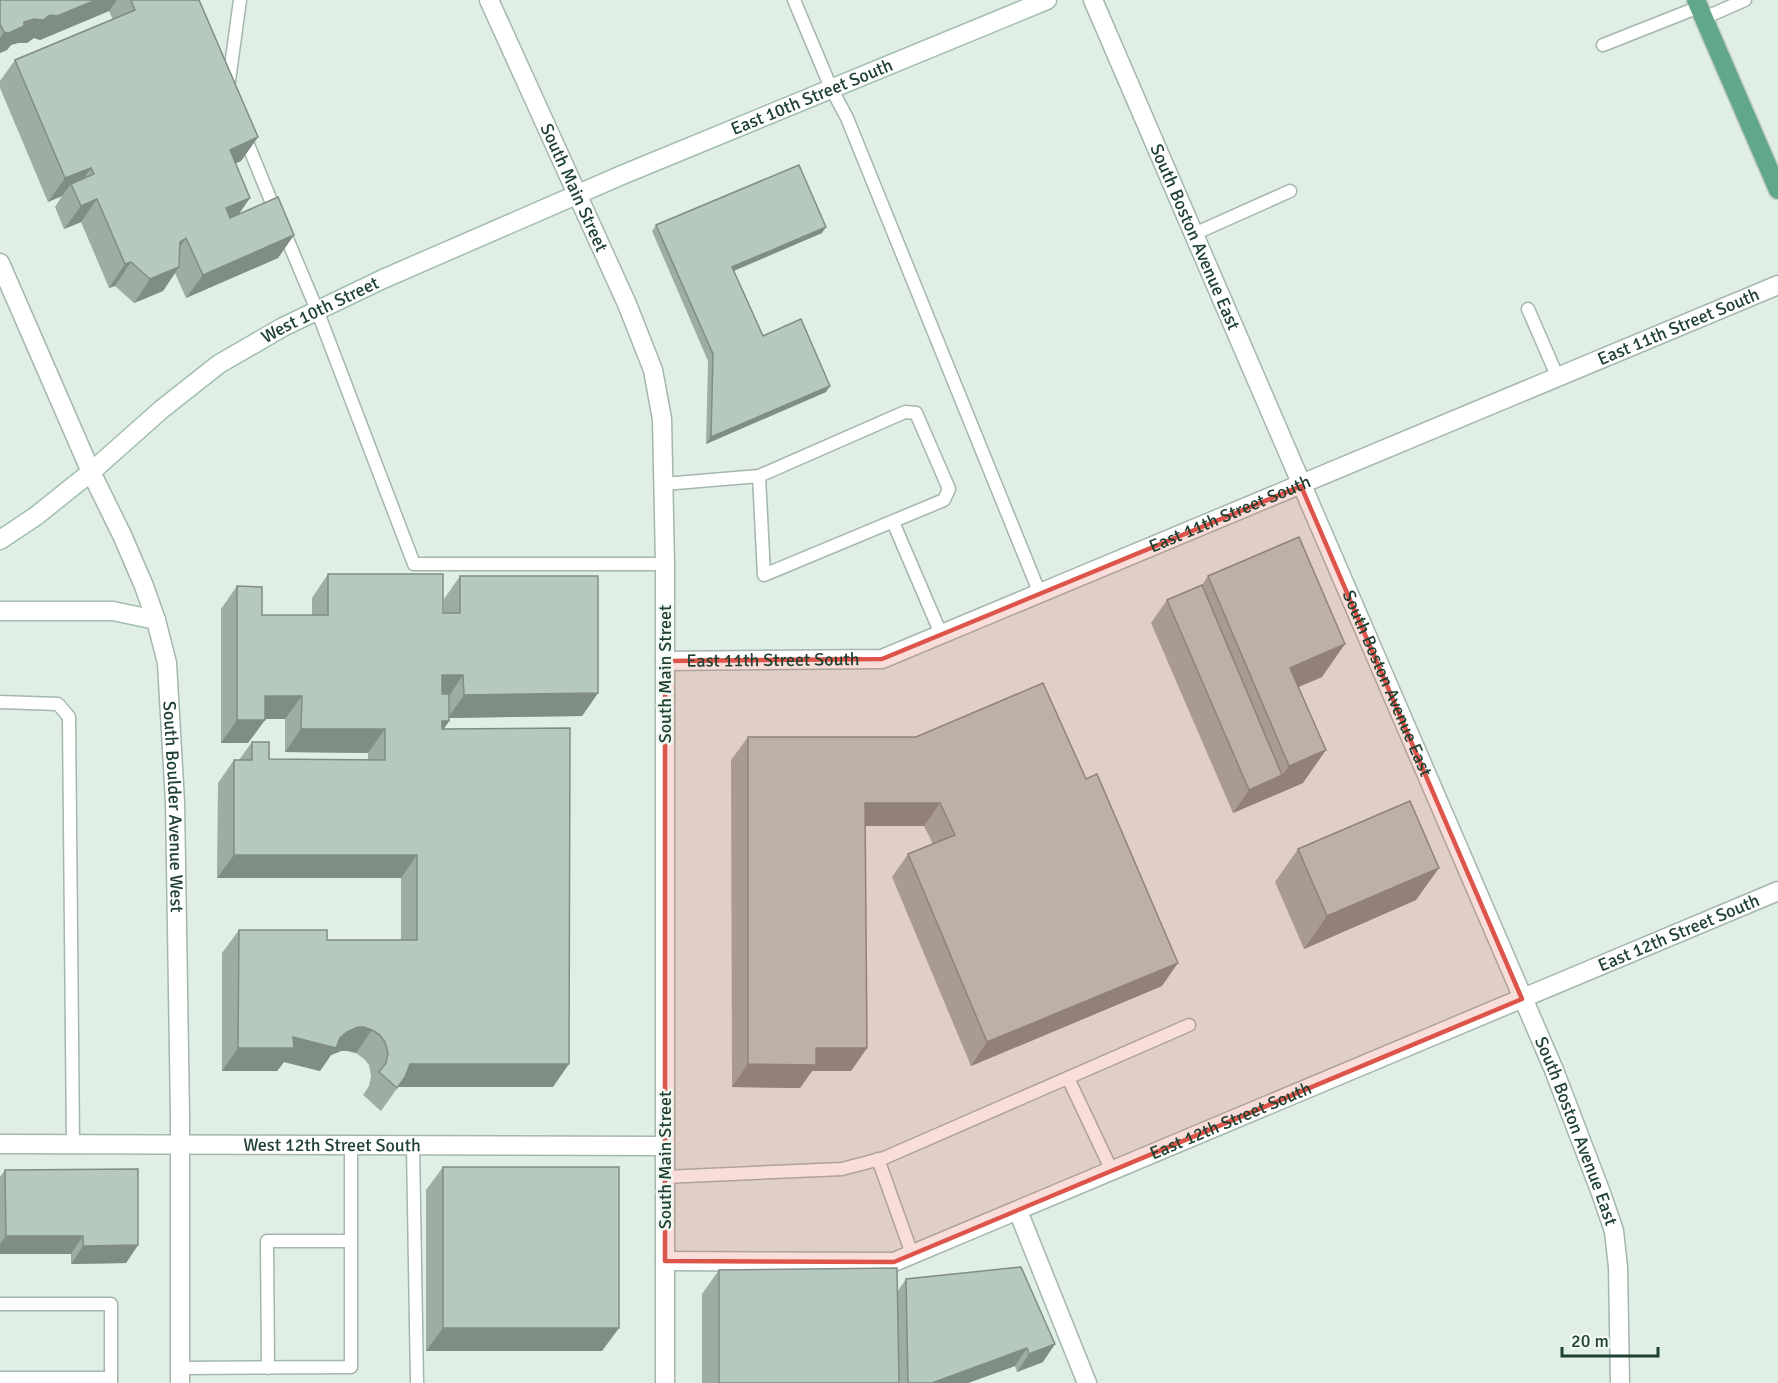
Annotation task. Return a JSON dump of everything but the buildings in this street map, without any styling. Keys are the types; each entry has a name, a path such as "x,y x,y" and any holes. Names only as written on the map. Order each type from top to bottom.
{"main road":[{"path":"1700,8 1778,190"}],"street":[{"name":"South Main Street","path":"489,0 627,304 653,370 662,419 665,564 665,1383"},
{"name":"East 10th Street South","path":"577,195 1047,0"},
{"name":"South Boston Avenue East","path":"1093,0 1554,1070 1601,1193 1614,1231 1618,1267 1620,1383"},
{"name":"West 10th Street","path":"0,540 36,516 162,409 219,364 317,310 577,195"},
{"name":"South Boulder Avenue West","path":"0,263 90,472 122,535 156,620 167,663 175,802 180,1145 180,1376"},
{"name":"East 11th Street South","path":"665,661 882,659 1778,285"},
{"path":"0,611 113,611 156,620"},
{"name":"East 12th Street South","path":"665,1261 894,1262 1778,891"},
{"name":"West 12th Street South","path":"0,1144 664,1146"},
{"path":"1018,1211 1087,1383"}],"lane":[{"path":"218,75 229,100 240,0"},
{"path":"794,0 831,88 847,118 1040,594"},
{"path":"1603,45 1700,8 1745,0"},
{"path":"239,123 317,310 414,564 665,564"},
{"path":"1194,234 1290,190"},
{"path":"1528,309 1558,378"},
{"path":"664,484 759,476 906,412 916,413 949,489 944,500 764,575 759,476"},
{"path":"892,522 941,634"},
{"path":"0,702 58,704 69,717 73,1145"},
{"path":"664,1177 842,1169 878,1159 1189,1025"},
{"path":"1068,1078 1112,1172"},
{"path":"180,1376 268,1368 351,1367 351,1145"},
{"path":"414,1146 417,1383"},
{"path":"878,1159 912,1254"},
{"path":"268,1368 267,1241 351,1241"},
{"path":"0,1304 111,1304 111,1380 0,1378"}],"highlighted area":[{"path":"1301,486 1522,999 894,1262 665,1261 665,661 882,659"}]}
